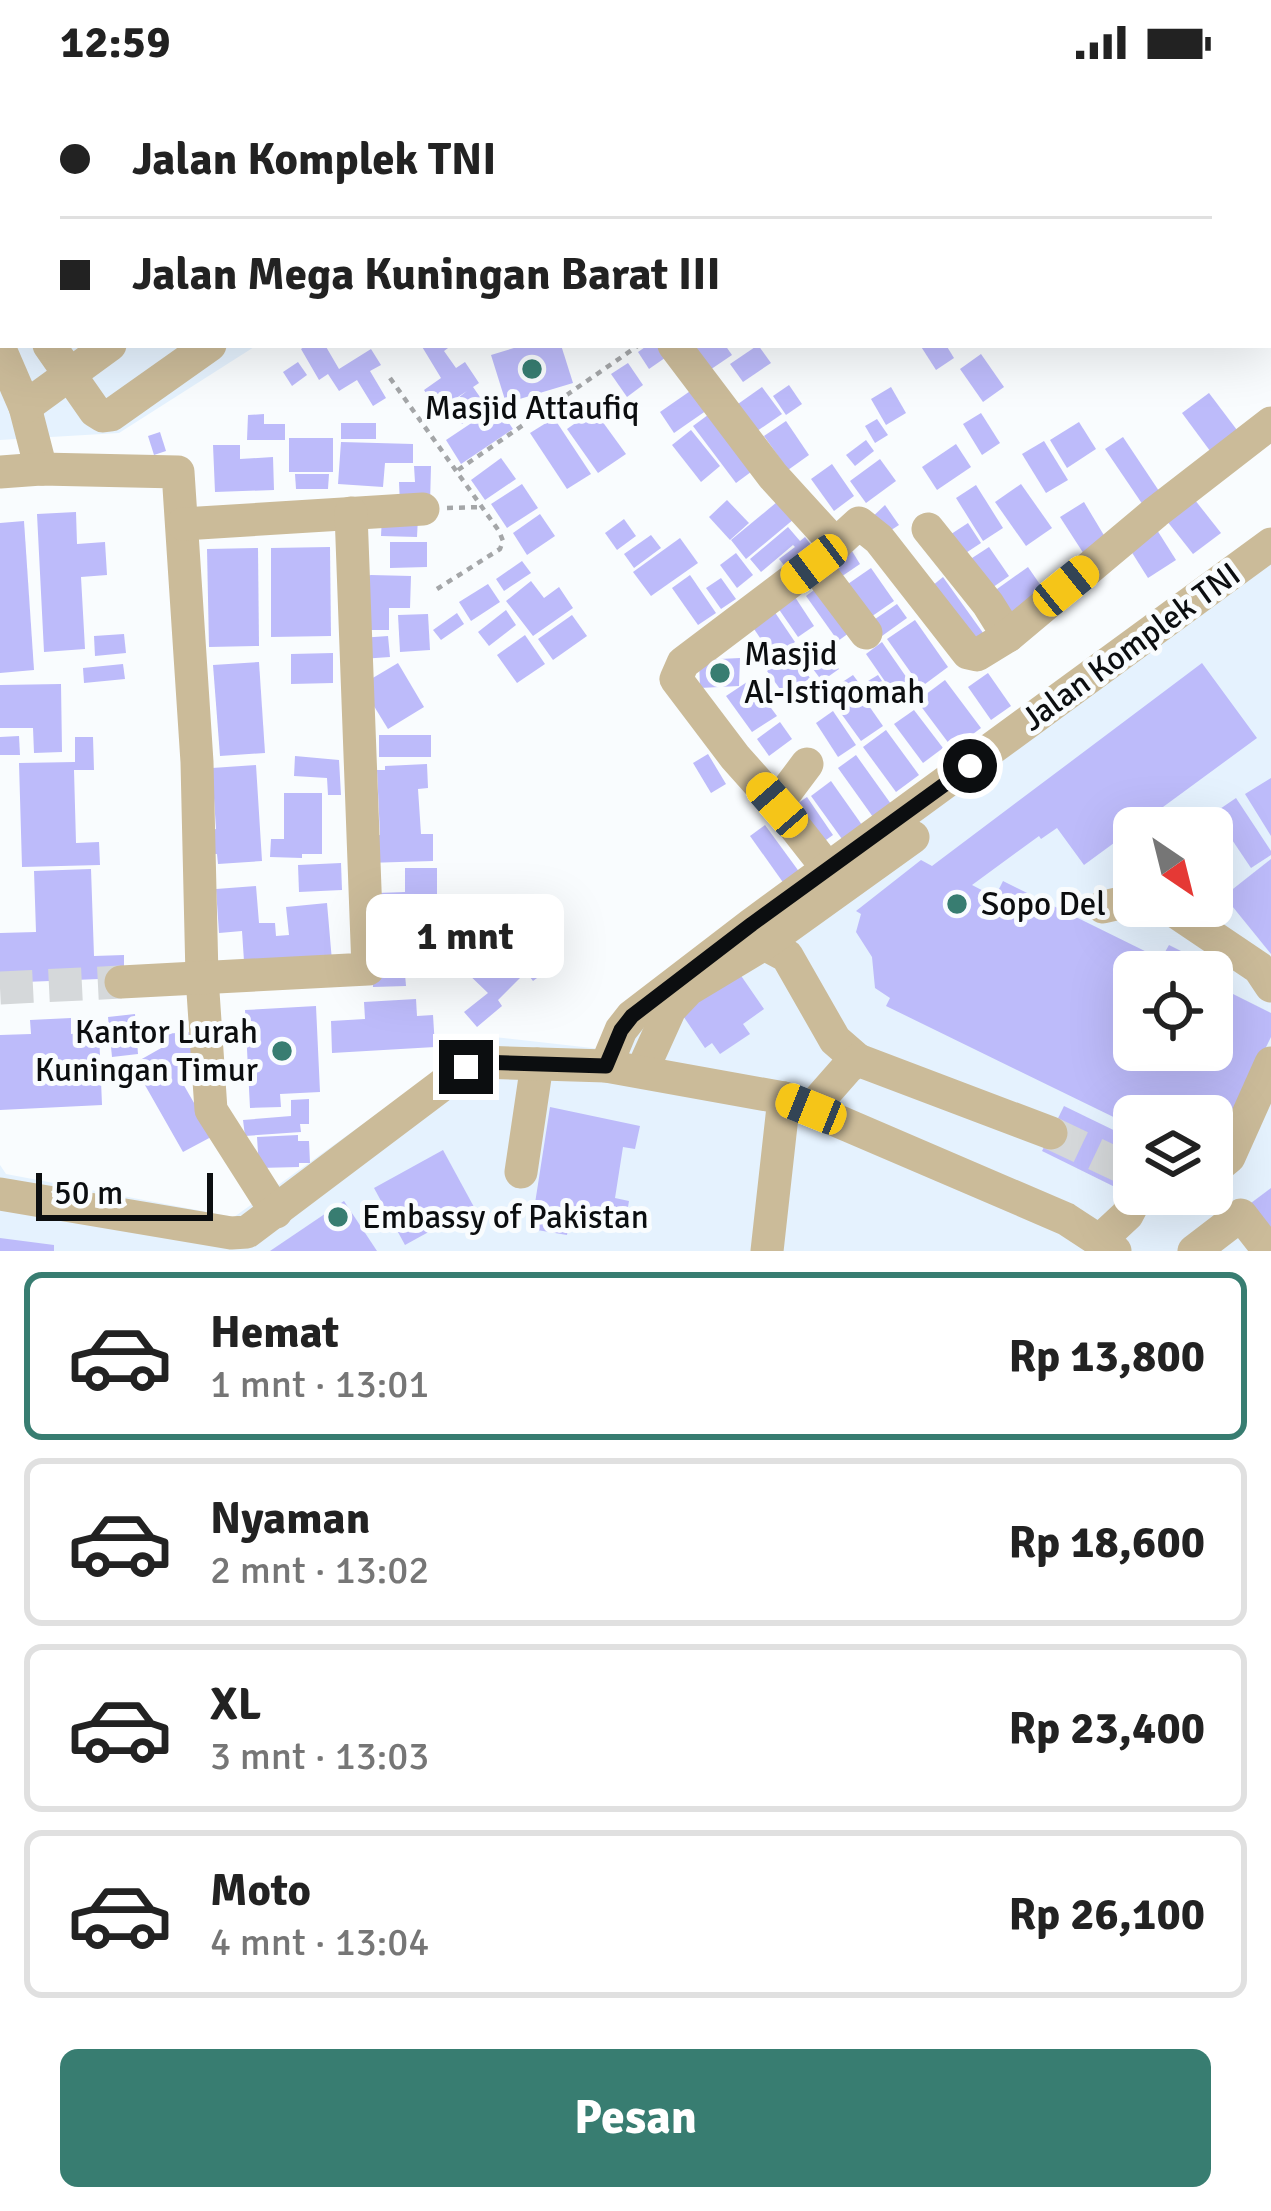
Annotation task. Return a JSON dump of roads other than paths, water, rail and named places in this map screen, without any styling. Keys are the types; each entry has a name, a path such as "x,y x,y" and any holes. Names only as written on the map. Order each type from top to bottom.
{"street":[{"path":"51,348 103,416 111,416 206,348"},
{"path":"25,407 106,348"},
{"path":"676,348 825,555 866,633"},
{"path":"0,350 25,407 40,469"},
{"path":"828,869 735,757 712,705 676,679 683,663 825,555 859,523 968,653 977,656 1271,423"},
{"path":"0,472 178,472 211,1111 276,1213"},
{"path":"183,524 423,509"},
{"path":"121,982 368,969 350,513"},
{"path":"928,530 1008,636"},
{"name":"Jalan Komplek TNI","path":"606,1066 632,1016 1271,544"},
{"path":"777,805 808,764"},
{"path":"642,1070 670,1009 689,989 764,944 913,837"},
{"path":"1198,927 1259,968 1271,986"},
{"path":"764,944 787,956 835,1040 858,1060 1051,1133"},
{"path":"767,1251 798,1104 858,1060"},
{"path":"0,1194 193,1239 247,1232 466,1067 479,1062 642,1070 798,1104 1066,1219 1107,1246 1127,1215"},
{"path":"1233,1148 1271,1063"},
{"path":"521,1172 537,1064"},
{"path":"1194,1251 1241,1214 1269,1251"}],"tunnel":[{"path":"0,988 121,982"},
{"path":"1051,1133 1113,1162"}],"place":[{"name":"Masjid Attaufiq","path":"532,369"},
{"name":"Masjid Al-Istiqomah","path":"720,673"},
{"name":"Sopo Del","path":"957,904"},
{"name":"Kantor Lurah Kuningan Timur","path":"282,1051"},
{"name":"Embassy of Pakistan","path":"338,1217"}]}
